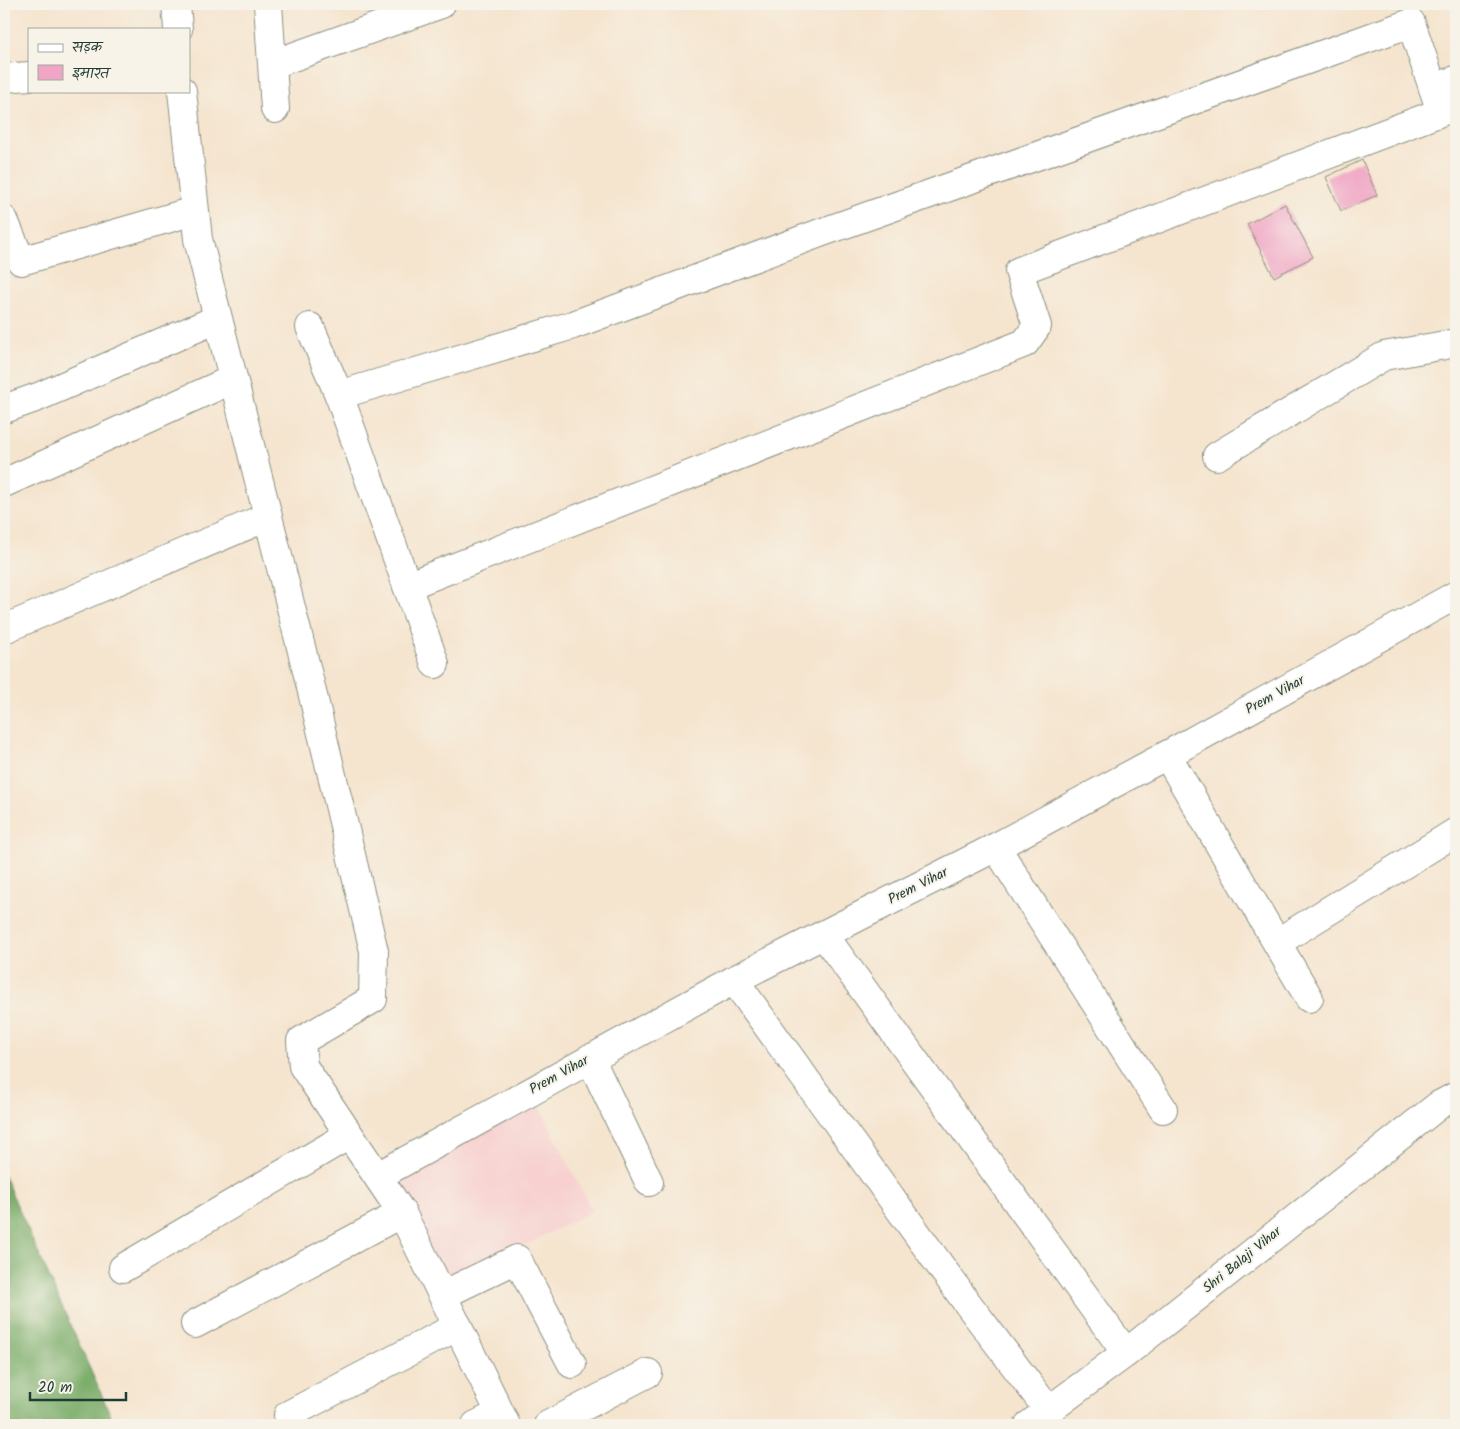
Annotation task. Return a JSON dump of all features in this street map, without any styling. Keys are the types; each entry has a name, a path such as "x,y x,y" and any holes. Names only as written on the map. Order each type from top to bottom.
{"street":[{"path":"176,4 178,28"},
{"path":"268,4 274,64 275,109"},
{"path":"274,64 441,4"},
{"path":"339,395 573,325 820,233 1411,23 1444,84 1441,112 1019,271 1037,326 1025,343 407,586"},
{"path":"4,78 28,76"},
{"path":"182,92 198,239 231,380 308,675 374,951 373,999 301,1041 303,1066 402,1213 458,1326 494,1421"},
{"path":"4,220 21,261 194,211"},
{"path":"4,409 38,397 217,319"},
{"path":"310,327 339,395 435,664"},
{"path":"1216,456 1384,356 1456,344"},
{"path":"4,484 231,380"},
{"path":"4,629 267,517"},
{"name":"Prem Vihar","path":"378,1176 734,980 996,846 1167,755 1455,597"},
{"path":"1167,755 1309,998"},
{"path":"1278,942 1456,832"},
{"path":"996,846 1163,1109"},
{"path":"824,935 1126,1354"},
{"path":"734,980 965,1300 1039,1418"},
{"path":"590,1058 650,1182"},
{"name":"Shri Balaji Vihar","path":"1039,1418 1126,1354 1438,1105 1456,1096"},
{"path":"124,1268 348,1135"},
{"path":"195,1324 402,1213"},
{"path":"443,1295 517,1260 572,1364"},
{"path":"288,1415 458,1326"},
{"path":"548,1425 648,1373"}],"shaded area":[{"path":"535,1097 592,1211 446,1286 397,1179"}],"green space":[{"path":"4,1176 115,1425 4,1425"}],"building":[{"path":"1362,160 1377,195 1341,211 1326,177"},
{"path":"1285,204 1313,257 1274,277 1247,224"}]}
